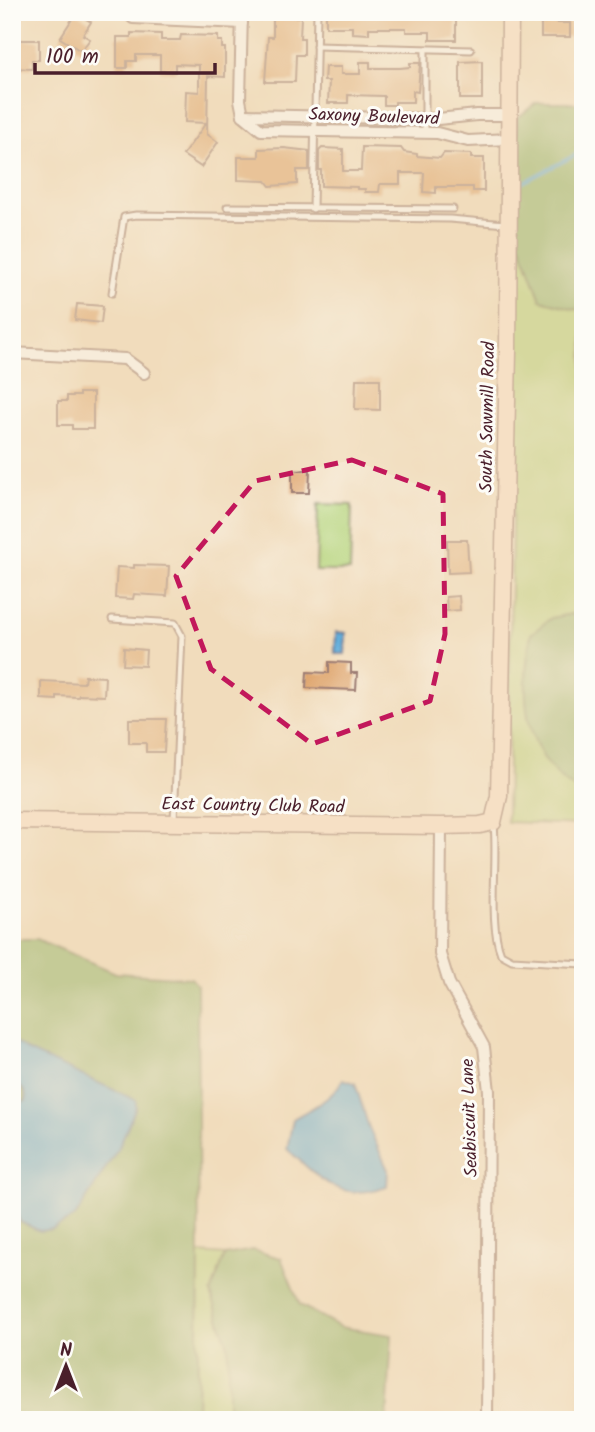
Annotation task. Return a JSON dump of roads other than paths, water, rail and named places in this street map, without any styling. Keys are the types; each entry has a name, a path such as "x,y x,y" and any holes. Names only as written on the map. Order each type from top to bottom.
{"street":[{"path":"127,12 133,18 242,17 240,100 243,115"},
{"name":"South Sawmill Road","path":"494,822 499,796 510,12"},
{"name":"Saxony Boulevard","path":"243,115 425,118 509,115"},
{"name":"Saxony Boulevard","path":"243,115 261,130 437,133 468,141 509,139"},
{"path":"12,354 125,359 144,373"},
{"name":"East Country Club Road","path":"12,821 441,826 494,822"},
{"name":"Seabiscuit Lane","path":"441,826 440,954 449,983 484,1046 489,1091 487,1420"}],"lane":[{"path":"313,209 317,12"},
{"path":"316,46 471,50"},
{"path":"425,50 425,133"},
{"path":"227,207 453,209"},
{"path":"112,293 124,217 437,218 509,225"},
{"path":"112,620 175,623 182,636 174,823"},
{"path":"494,822 497,945 501,954 512,960 583,964"}],"water":[{"path":"336,632 346,633 345,654 335,654"},
{"path":"12,1040 28,1051 136,1100 136,1107 119,1147 75,1217 53,1229 40,1231 20,1222 12,1201 12,1104 26,1101 25,1092 12,1078"},
{"path":"343,1079 355,1083 369,1128 388,1170 387,1186 370,1191 343,1190 320,1178 287,1149 293,1119 328,1098"}],"waterway":[{"path":"514,187 583,151"}]}
